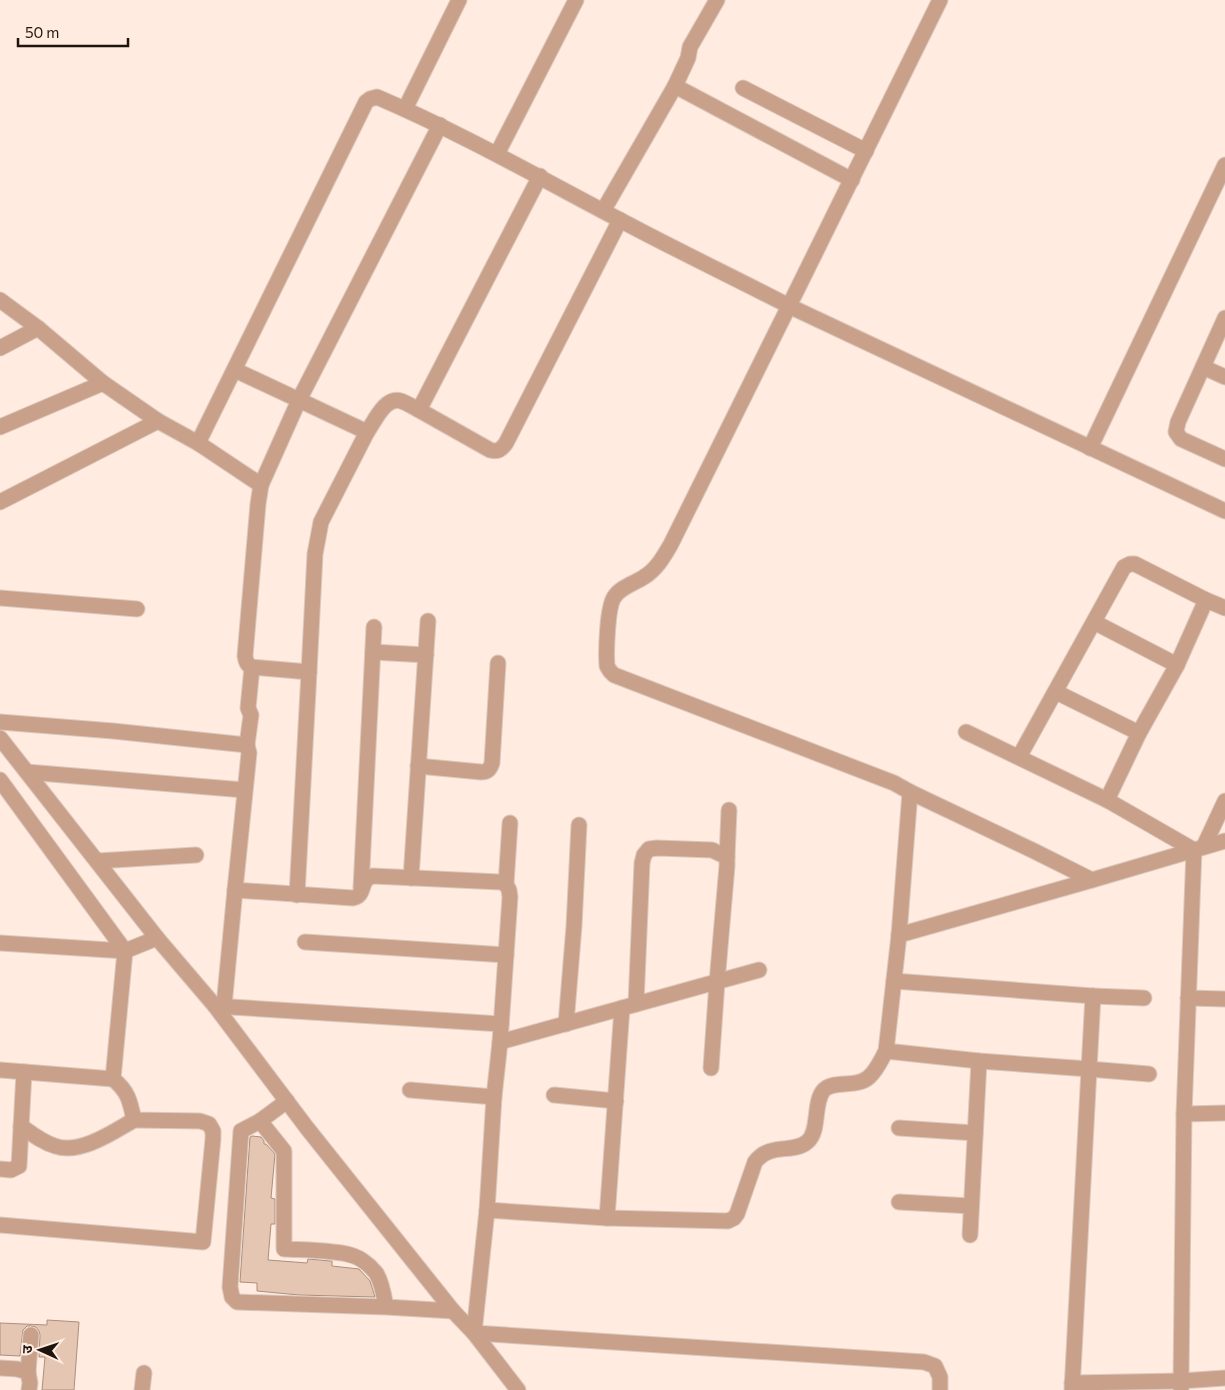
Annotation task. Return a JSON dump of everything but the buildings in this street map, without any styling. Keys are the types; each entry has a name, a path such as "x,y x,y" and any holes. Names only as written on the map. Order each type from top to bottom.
{"street":[{"path":"405,109 459,0"},
{"path":"497,154 576,0"},
{"path":"603,211 675,86 688,58 690,47 717,0"},
{"path":"940,0 671,544 653,570 620,591 612,600 609,618 607,666 614,675 894,783 1092,880"},
{"path":"675,86 852,180"},
{"path":"743,88 866,151"},
{"path":"198,442 366,102 377,97 440,125 789,306 1225,511"},
{"path":"309,672 252,668 246,662 245,656 261,485 299,400 440,125"},
{"path":"1090,448 1225,165"},
{"path":"419,410 540,176"},
{"path":"297,896 314,554 325,515 367,432 386,404 392,401 399,400 419,410 490,450 501,450 506,444 620,220"},
{"path":"0,300 38,328 103,383 158,421 198,442 261,485"},
{"path":"1225,318 1178,422 1176,432 1181,439 1225,459"},
{"path":"0,348 38,328"},
{"path":"1202,367 1225,377"},
{"path":"235,370 367,432"},
{"path":"0,427 103,383"},
{"path":"0,502 158,421"},
{"path":"1019,757 1124,567 1135,564 1225,608"},
{"path":"0,598 137,609"},
{"path":"1107,800 1139,733 1177,665 1206,600"},
{"path":"411,878 428,621"},
{"path":"1094,622 1177,665"},
{"path":"360,894 374,627"},
{"path":"373,652 426,655"},
{"path":"418,766 481,772 486,772 490,769 492,763 498,663"},
{"path":"219,1006 235,890 249,753 247,745 251,714 248,708 252,668"},
{"path":"1056,692 1139,733"},
{"path":"0,722 113,731 247,745"},
{"path":"966,732 1107,800 1198,848"},
{"path":"0,738 157,938 219,1006 287,1101 518,1390"},
{"path":"27,772 244,790"},
{"path":"0,780 125,951 113,1078"},
{"path":"487,1210 607,1218 728,1221 734,1218 756,1162 760,1157 773,1150 802,1145 809,1141 822,1092 828,1087 857,1084 868,1078 877,1068 886,1051 899,935 910,792"},
{"path":"1181,1386 1184,1114 1188,998 1198,848 1225,801"},
{"path":"711,1068 727,866 729,810"},
{"path":"474,1333 487,1210 494,1097 500,1042 510,897 506,884 510,823"},
{"path":"566,1024 574,926 579,825"},
{"path":"899,935 1225,841"},
{"path":"607,1218 616,1101 629,1006 644,855 649,849 657,848 712,850 727,857"},
{"path":"97,861 196,856"},
{"path":"235,890 297,896 357,898 364,881 367,877 373,876 500,882 506,884"},
{"path":"0,943 125,951 157,938"},
{"path":"306,942 506,955"},
{"path":"500,1042 759,970"},
{"path":"894,981 1144,998"},
{"path":"1094,996 1072,1387 1181,1386 1225,1378"},
{"path":"1188,998 1225,999"},
{"path":"219,1006 501,1024"},
{"path":"886,1051 978,1061 1149,1074"},
{"path":"970,1235 978,1061"},
{"path":"0,1070 113,1078 125,1090 130,1099 134,1120"},
{"path":"0,1169 12,1170 19,1166 24,1072"},
{"path":"410,1090 494,1097"},
{"path":"554,1095 616,1101"},
{"path":"287,1101 260,1121 241,1131 230,1276 232,1297 237,1302 453,1311"},
{"path":"1184,1114 1225,1113"},
{"path":"0,1225 203,1242 213,1139 213,1131 209,1124 200,1121 134,1120 92,1142 80,1147 71,1148 56,1147 37,1138 21,1126"},
{"path":"260,1121 284,1151 284,1249 348,1254 359,1259 377,1275 386,1307"},
{"path":"899,1128 975,1133"},
{"path":"900,1202 971,1206"},
{"path":"474,1333 924,1362 935,1366 940,1377 940,1390"},
{"path":"29,1390 28,1372 31,1335"},
{"path":"0,1368 28,1372"},
{"path":"142,1390 144,1373"}]}
